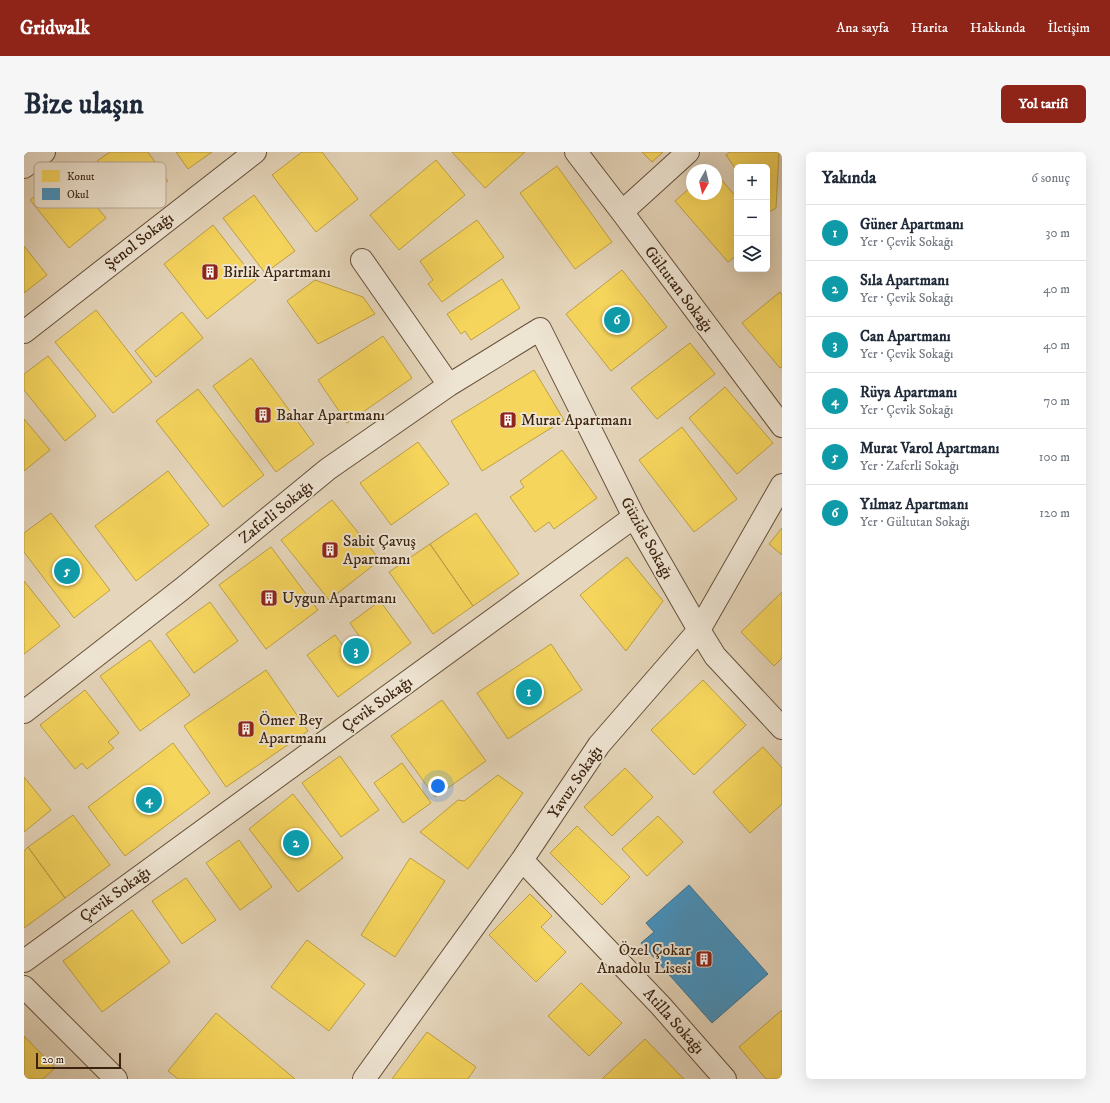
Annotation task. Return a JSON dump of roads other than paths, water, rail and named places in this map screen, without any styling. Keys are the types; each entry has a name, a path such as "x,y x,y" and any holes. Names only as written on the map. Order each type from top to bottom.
{"street":[{"path":"24,167 44,152"},
{"name":"Şenol Sokağı","path":"24,332 255,152"},
{"name":"Gültutan Sokağı","path":"576,152 782,426"},
{"path":"622,212 688,152"},
{"path":"362,260 449,385"},
{"name":"Zaferli Sokağı","path":"24,712 182,589 328,469 449,385 540,329"},
{"name":"Güzide Sokağı","path":"540,329 634,517 699,630 715,656 782,728"},
{"name":"Yavuz Sokağı","path":"364,1079 522,860 599,745 699,630 782,485"},
{"name":"Çevik Sokağı","path":"24,961 634,517"},
{"name":"Atilla Sokağı","path":"522,860 660,1006 725,1079"},
{"path":"24,986 116,1079"}],"place":[{"name":"Birlik Apartmanı","path":"210,272"},
{"name":"Yılmaz Apartmanı","path":"617,320"},
{"name":"Bahar Apartmanı","path":"263,415"},
{"name":"Murat Apartmanı","path":"508,420"},
{"name":"Sabit Çavuş Apartmanı","path":"330,550"},
{"name":"Murat Varol Apartmanı","path":"67,571"},
{"name":"Uygun Apartmanı","path":"269,598"},
{"name":"Can Apartmanı","path":"356,651"},
{"name":"Güner Apartmanı","path":"529,692"},
{"name":"Ömer Bey Apartmanı","path":"246,729"},
{"name":"Rüya Apartmanı","path":"149,800"},
{"name":"Sıla Apartmanı","path":"296,843"},
{"name":"Özel Çokar Anadolu Lisesi","path":"704,959"}]}
